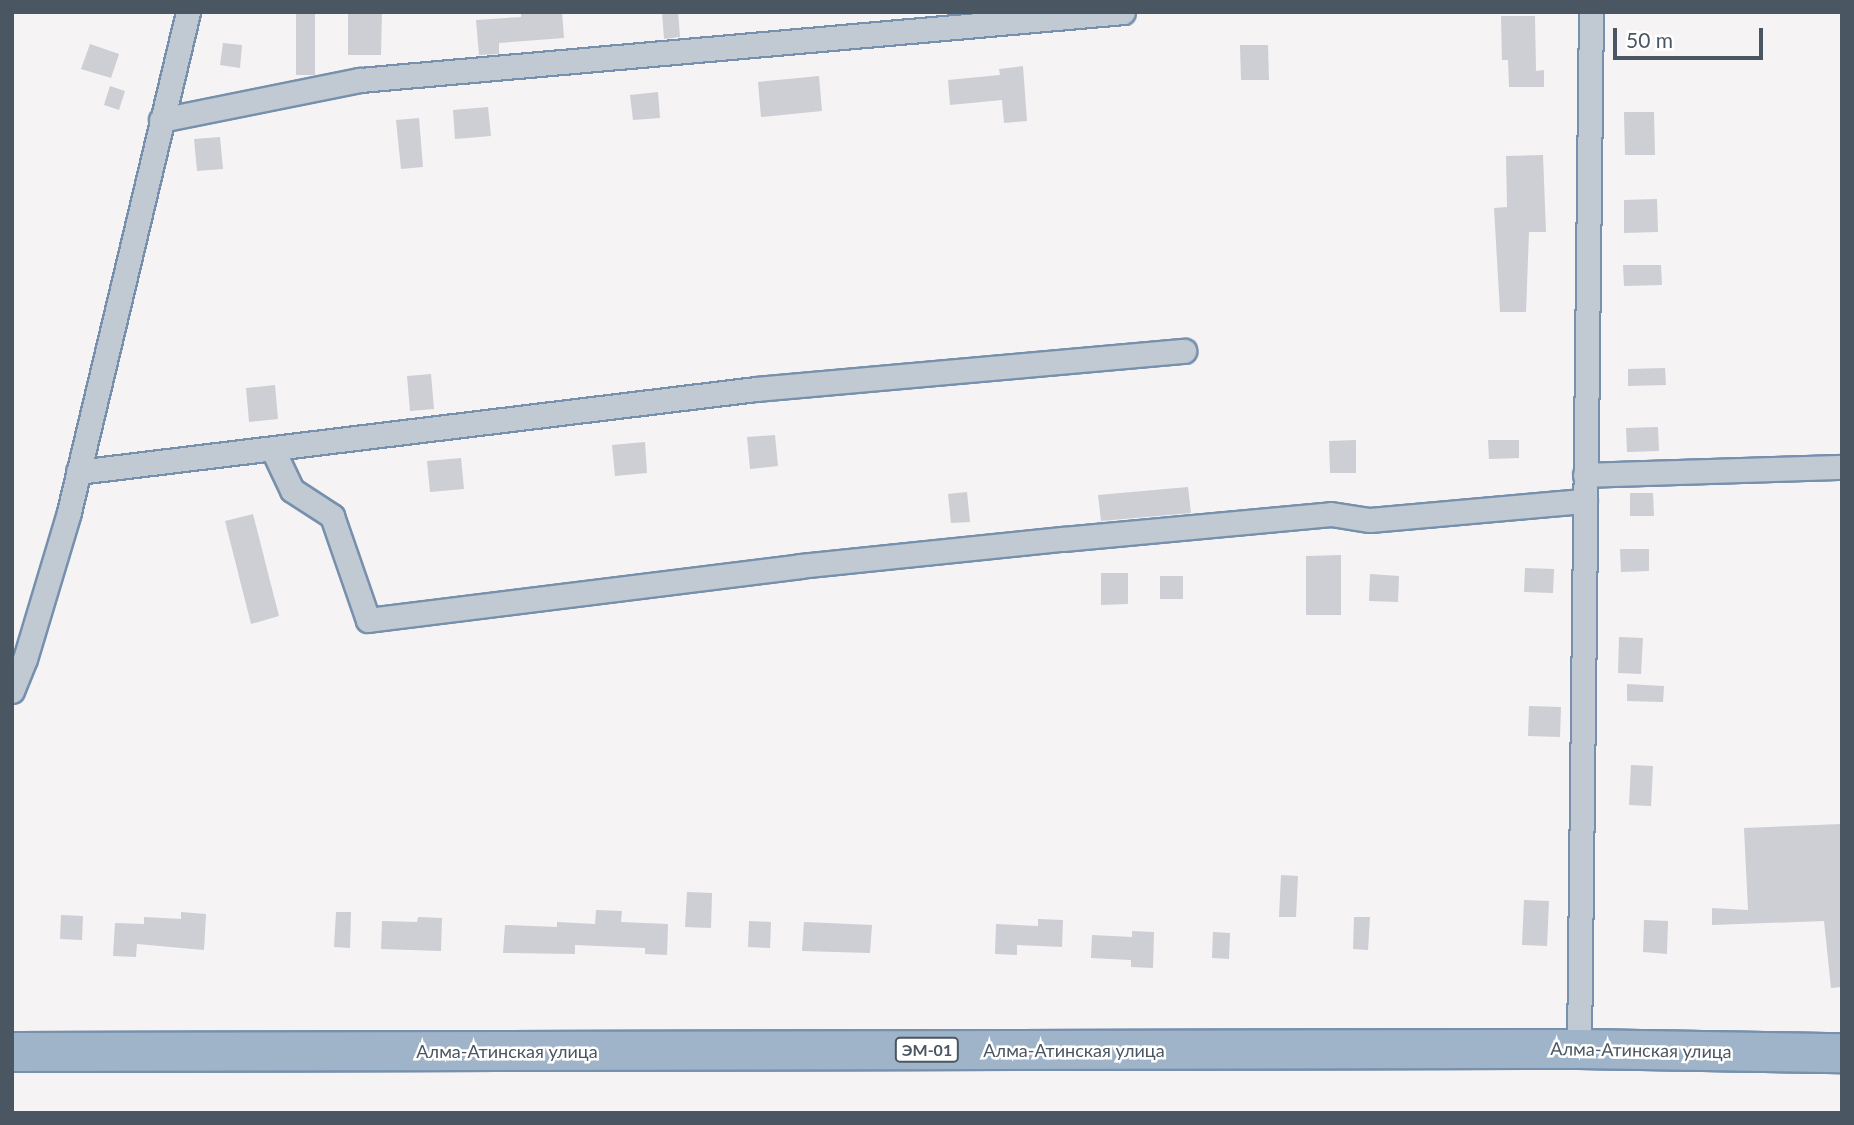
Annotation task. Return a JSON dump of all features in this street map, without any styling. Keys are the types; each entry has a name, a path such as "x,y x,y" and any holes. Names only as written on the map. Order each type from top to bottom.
{"highway":[{"name":"Алма-Атинская улица","path":"12,1052 1578,1049 1842,1053"}],"street":[{"path":"12,691 25,659 78,472 160,120 188,12"},
{"path":"160,120 360,80 1123,12"},
{"path":"1578,1049 1591,12"},
{"path":"78,472 756,389 1184,351"},
{"path":"273,450 292,490 332,516 368,620 800,566 1077,538 1331,514 1370,520 1585,500"},
{"path":"1586,475 1842,467"}],"building":[{"path":"348,12 382,12 381,55 348,55"},
{"path":"521,12 562,12 564,38 499,43 499,54 479,55 476,20 521,17"},
{"path":"662,12 678,12 680,37 664,39"},
{"path":"296,13 315,13 315,75 296,75"},
{"path":"1501,16 1535,16 1536,71 1544,70 1544,87 1509,87 1508,60 1502,60"},
{"path":"223,43 242,45 240,68 220,65"},
{"path":"90,44 119,54 111,78 81,69"},
{"path":"1240,45 1268,45 1269,80 1241,80"},
{"path":"1023,66 1027,121 1004,123 1002,100 950,105 948,80 1000,75 999,69"},
{"path":"819,76 822,111 761,117 758,82"},
{"path":"110,86 125,91 119,110 104,105"},
{"path":"658,92 660,118 633,120 630,95"},
{"path":"488,107 491,136 455,139 453,110"},
{"path":"1624,112 1654,112 1655,155 1625,155"},
{"path":"419,118 423,167 401,169 396,120"},
{"path":"220,137 223,169 197,171 194,139"},
{"path":"1543,155 1546,232 1529,232 1526,312 1500,312 1494,208 1507,207 1506,156"},
{"path":"1657,199 1658,232 1624,233 1624,200"},
{"path":"1623,265 1661,265 1662,285 1624,286"},
{"path":"1665,368 1666,385 1628,386 1628,369"},
{"path":"431,374 434,409 410,411 407,376"},
{"path":"275,385 278,419 249,422 246,388"},
{"path":"1658,427 1659,451 1627,452 1626,428"},
{"path":"775,435 778,466 750,469 747,437"},
{"path":"1356,440 1356,473 1330,473 1329,441"},
{"path":"1488,440 1519,440 1519,458 1489,459"},
{"path":"645,442 647,473 615,476 612,445"},
{"path":"461,458 464,489 430,492 427,461"},
{"path":"1188,487 1191,513 1101,521 1098,495"},
{"path":"967,492 970,522 951,523 948,494"},
{"path":"1630,493 1653,493 1654,516 1630,516"},
{"path":"253,514 279,616 251,624 225,521"},
{"path":"1620,549 1649,549 1649,571 1621,572"},
{"path":"1341,555 1341,615 1306,615 1306,556"},
{"path":"1525,568 1554,569 1553,593 1524,592"},
{"path":"1101,573 1128,573 1128,604 1101,605"},
{"path":"1370,574 1399,576 1398,602 1369,601"},
{"path":"1160,576 1183,576 1183,599 1160,599"},
{"path":"1619,637 1643,638 1641,674 1618,673"},
{"path":"1627,684 1664,686 1663,702 1627,701"},
{"path":"1529,706 1561,707 1560,737 1528,736"},
{"path":"1631,765 1653,766 1651,806 1629,805"},
{"path":"1842,824 1842,987 1831,988 1824,921 1712,925 1712,908 1748,910 1744,828"},
{"path":"1281,875 1298,876 1296,917 1279,917"},
{"path":"687,892 712,893 711,928 685,927"},
{"path":"1524,900 1549,901 1547,946 1522,945"},
{"path":"596,910 622,911 621,922 668,924 667,955 645,954 645,948 575,945 575,954 503,953 505,925 557,927 557,922 595,924"},
{"path":"181,912 206,914 204,950 137,944 136,957 113,956 115,923 144,924 144,917 181,919"},
{"path":"336,912 351,912 350,948 334,947"},
{"path":"61,915 83,916 82,940 60,939"},
{"path":"418,917 442,918 441,951 381,949 382,921 417,922"},
{"path":"1354,917 1370,917 1368,950 1353,949"},
{"path":"1038,919 1063,920 1062,947 1017,945 1017,955 995,954 996,924 1038,926"},
{"path":"1644,920 1668,921 1667,954 1643,952"},
{"path":"749,921 771,922 770,948 748,947"},
{"path":"804,922 872,925 870,953 802,951"},
{"path":"1132,931 1154,932 1153,968 1131,967 1131,960 1091,958 1092,935 1132,937"},
{"path":"1213,932 1230,933 1229,959 1212,958"}]}
